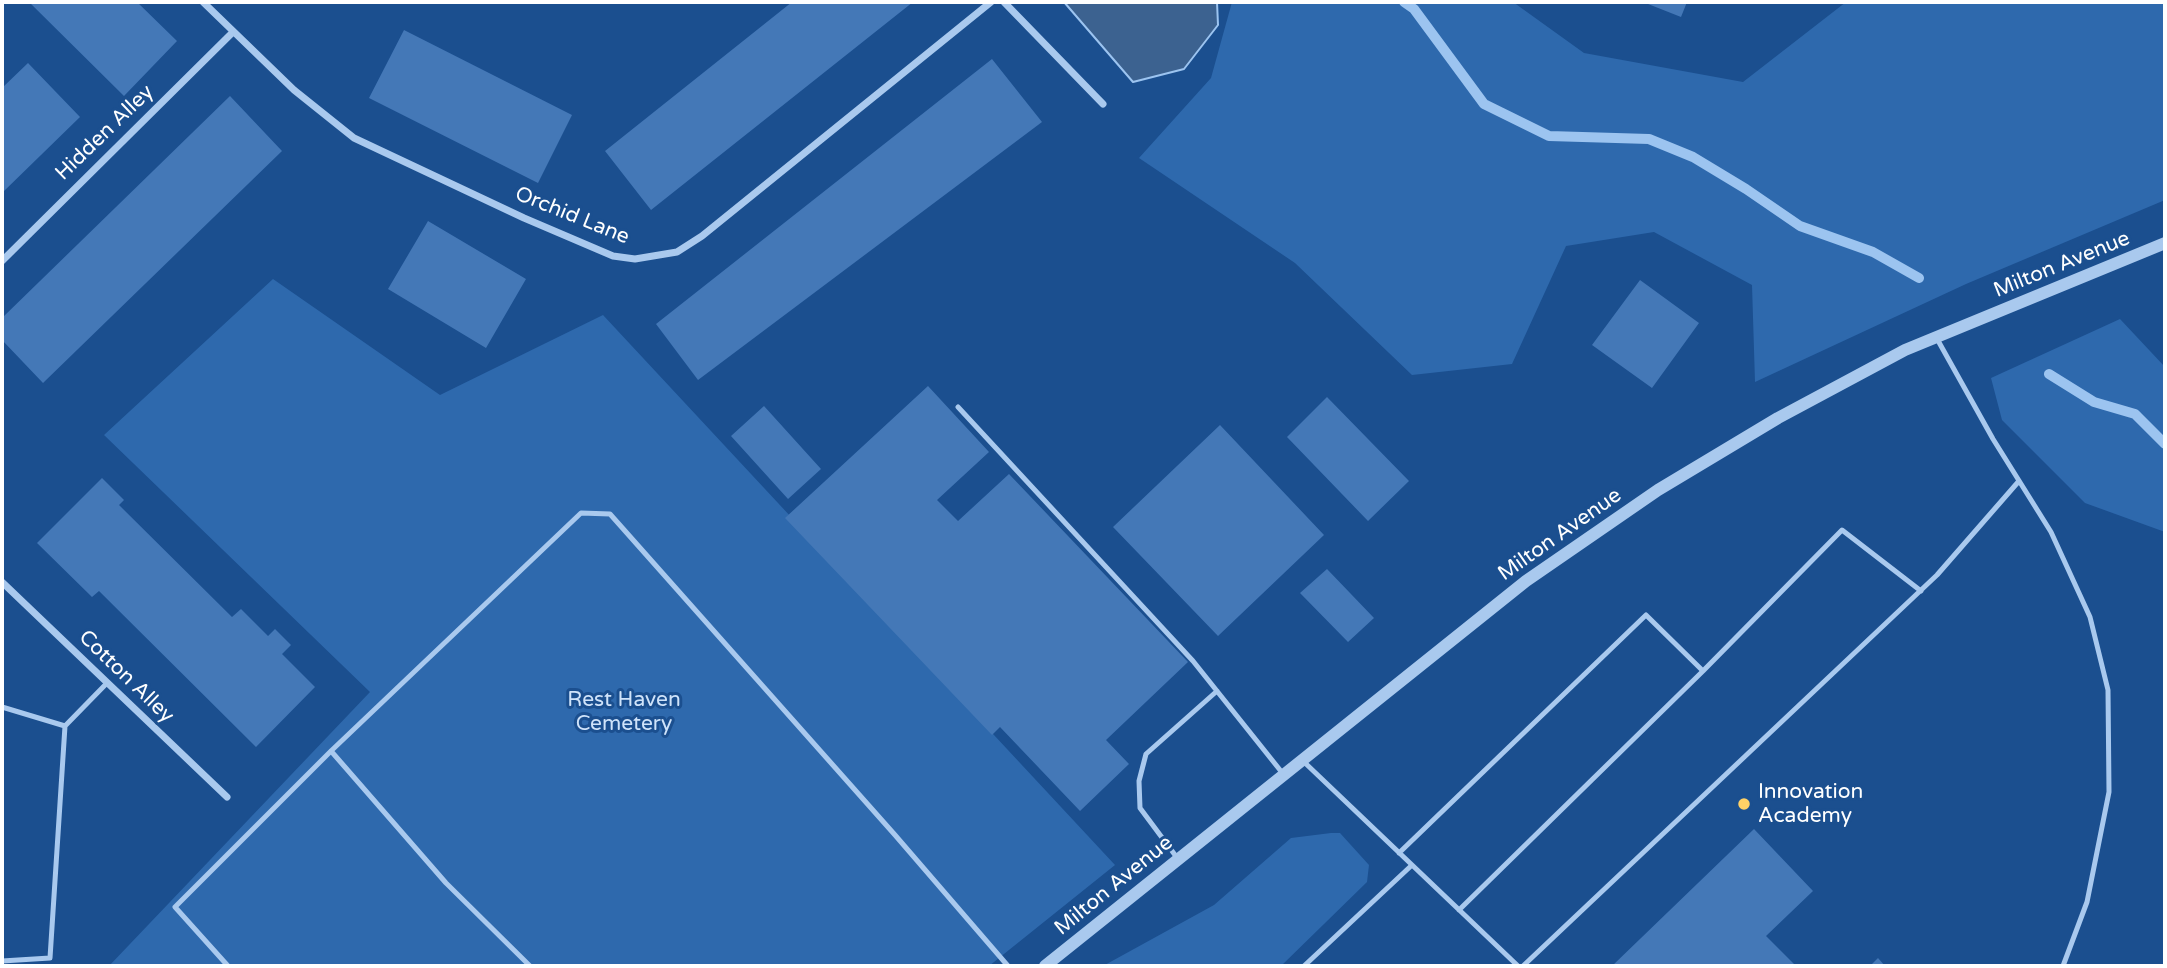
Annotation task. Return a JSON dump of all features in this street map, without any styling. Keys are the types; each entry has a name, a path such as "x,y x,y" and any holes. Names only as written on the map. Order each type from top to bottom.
{"street":[{"name":"Orchid Lane","path":"203,2 294,90 354,138 524,218 613,256 635,258 677,252 702,236 991,2"},
{"path":"1004,2 1103,104"},
{"name":"Hidden Alley","path":"2,261 233,32"},
{"name":"Milton Avenue","path":"1045,966 1526,581 1658,490 1778,418 1905,350 2165,243"},
{"name":"Cotton Alley","path":"2,582 227,797"}],"lane":[{"path":"1936,337 2051,533 2090,617 2108,690 2109,792 2087,902 2063,966"},
{"path":"958,407 1193,661 1284,775"},
{"path":"1302,760 1521,966 1921,590 2019,481"},
{"path":"229,966 175,907 331,751 581,513 610,514 1008,966"},
{"path":"1459,910 1703,671 1842,530 1921,590"},
{"path":"1399,853 1646,615 1703,671"},
{"path":"2,961 19,963 50,958 65,726 107,683"},
{"path":"1178,860 1140,808 1139,781 1146,754 1217,691"},
{"path":"2,708 65,726"},
{"path":"331,751 446,883 530,966"},
{"path":"1304,966 1412,865"}],"green space":[{"path":"1232,2 1513,2 1584,53 1743,82 1846,2 2165,2 2165,200 1966,284 1755,382 1752,285 1654,232 1566,246 1512,364 1412,375 1295,263 1139,158 1211,78"},
{"name":"Rest Haven Cemetery","path":"273,279 440,395 603,315 1115,865 989,966 109,966 370,692 104,435"},
{"path":"2120,319 2165,367 2165,532 2085,503 2002,420 1991,378"},
{"path":"1340,833 1369,865 1367,882 1281,966 1103,966 1214,905 1291,838"}],"shaded area":[{"path":"1064,2 1217,2 1218,25 1184,69 1133,82"}],"building":[{"path":"29,2 137,2 177,41 124,96"},
{"path":"792,2 913,2 651,210 605,151"},
{"path":"1643,2 1687,2 1681,17"},
{"path":"404,30 572,115 538,183 369,98"},
{"path":"992,59 1042,122 698,380 656,324"},
{"path":"28,63 80,117 2,193 2,88"},
{"path":"230,96 282,151 43,383 2,340 2,318"},
{"path":"428,221 526,279 486,348 388,289"},
{"path":"1640,280 1699,323 1652,388 1592,345"},
{"path":"928,386 989,452 937,500 958,521 1009,474 1188,662 1106,740 1129,764 1080,811 1000,727 992,735 785,518"},
{"path":"1327,397 1409,481 1368,521 1287,437"},
{"path":"764,406 821,469 788,499 731,436"},
{"path":"1220,425 1324,535 1218,636 1113,527"},
{"path":"102,478 124,500 119,505 232,617 241,609 268,636 275,629 291,645 282,654 315,687 256,747 99,591 92,597 37,543"},
{"path":"1327,569 1374,618 1348,642 1300,593"},
{"path":"1754,829 1813,891 1766,936 1796,966 1612,966"},
{"path":"1878,958 1885,966 1870,966"}],"waterway":[{"path":"1404,2 1414,9 1484,104 1549,136 1649,139 1693,157 1800,226 1873,252 1919,278"},
{"path":"2049,374 2094,402 2135,414 2165,444"}],"place":[{"name":"Innovation Academy","path":"1744,804"}]}
